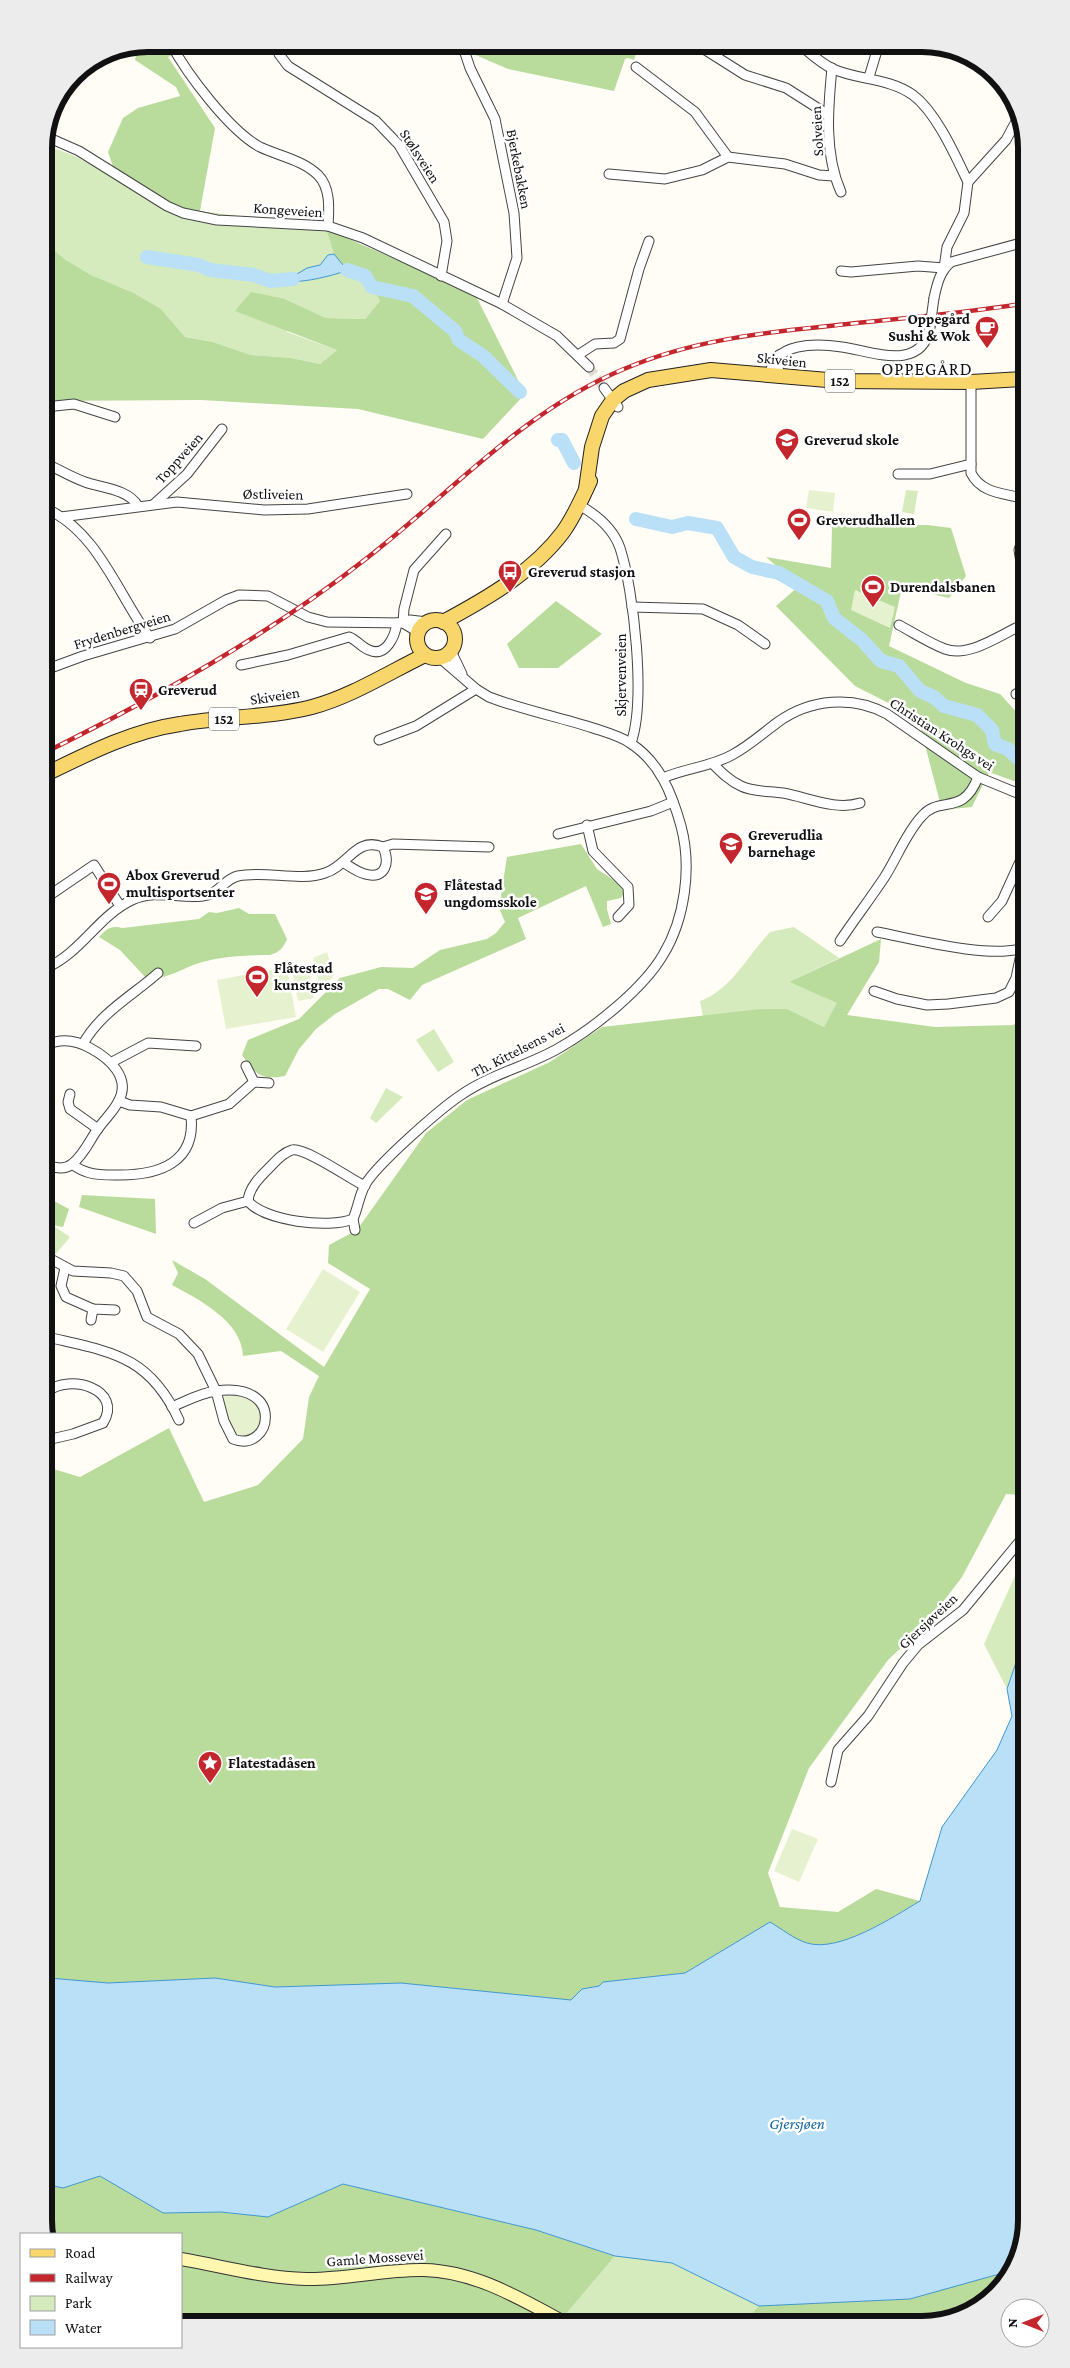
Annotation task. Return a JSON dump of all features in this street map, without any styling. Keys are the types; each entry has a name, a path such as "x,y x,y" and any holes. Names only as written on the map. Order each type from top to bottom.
{"main road":[{"name":"Skiveien","path":"443,622 471,609 544,554 564,531 579,505 616,404 660,379 683,373 711,370 839,381 971,382 1018,379"},
{"name":"Skiveien","path":"454,632 471,609"},
{"name":"152","path":"422,639 436,620 443,622"},
{"path":"443,622 454,632"},
{"name":"152","path":"446,654 455,643 454,632"},
{"name":"Skiveien","path":"53,771 116,742 166,726 196,721 276,714 314,706 354,692 391,671 422,639"},
{"path":"422,639 446,654"},
{"name":"Gamle Mossevei","path":"182,2259 276,2276 305,2279 346,2278 423,2270 445,2272 497,2288 551,2316"}],"street":[{"path":"177,52 234,127 261,147 302,164 319,176 328,194 328,226"},
{"name":"Stølsveien","path":"278,52 288,66 376,121 399,145 444,222 447,241 441,276"},
{"name":"Bjerkebakken","path":"465,52 470,68 495,119 514,214 517,258 502,304"},
{"path":"710,53 745,75 786,88 827,114"},
{"path":"811,53 832,68 869,77 901,88 923,104 968,182"},
{"path":"869,77 876,53"},
{"path":"636,67 670,91 695,112 728,157"},
{"name":"Solveien","path":"832,68 827,114 834,176 840,192"},
{"path":"774,376 779,355 791,348 827,345 883,356 900,356 911,353 922,345 930,327 934,298 944,268 947,247 964,213 968,182 1006,140 1014,125"},
{"name":"Kongeveien","path":"53,140 79,151 167,206 183,213 216,220 328,226 363,238 502,304 557,336 589,367"},
{"path":"609,174 666,179 702,170 728,157 784,164 819,175 834,176"},
{"path":"578,355 595,344 614,343 620,340 650,241"},
{"path":"841,271 851,272 918,266 944,268 960,259 1018,244"},
{"path":"971,382 971,464 974,479 985,490 1018,497"},
{"path":"604,388 616,404"},
{"path":"53,406 74,404 115,417"},
{"name":"Toppveien","path":"154,504 186,474 222,429"},
{"path":"898,474 930,474 971,464"},
{"path":"53,467 84,481 125,494 134,500 138,506"},
{"name":"Østliveien","path":"61,517 154,504 190,502 285,510 407,494"},
{"name":"Skjervenveien","path":"579,505 596,515 615,538 620,548 632,607 637,649 637,695 634,729 630,743"},
{"path":"53,512 61,517 92,547 150,638"},
{"path":"241,665 288,655 348,637 369,650 377,651 384,649 390,643 400,623 414,570 422,558 446,534"},
{"name":"Frydenbergveien","path":"53,667 83,656 176,629 226,600 249,593 278,599 318,620 400,623 410,620 422,639"},
{"path":"632,607 703,609 738,625 766,644"},
{"name":"Frydenbergveien","path":"400,623 422,639"},
{"path":"899,625 945,649 954,651 973,648 1018,627"},
{"name":"Th. Kittelsens vei","path":"352,1219 359,1208 365,1186 380,1167 446,1106 478,1085 560,1048 596,1024 657,964 676,927 685,882 684,841 673,802 663,778 644,753 630,743 574,722 494,699 476,689 463,677 446,654"},
{"path":"379,740 416,726 476,689"},
{"name":"Christian Krohgs vei","path":"663,778 713,764 733,755 789,715 821,704 851,702 874,706 978,777 1018,794"},
{"path":"713,764 729,780 749,789 792,795 807,800 847,805 860,803"},
{"path":"840,941 884,878 922,815 933,808 954,804 967,797 978,777"},
{"path":"558,834 587,825 651,811 673,802"},
{"path":"587,825 593,851 628,887 629,905 618,917"},
{"path":"53,964 69,954 120,906 146,895 167,893 195,896 211,895 236,876 316,875 325,873 344,863 358,848 368,844 383,847 393,844 489,847"},
{"path":"344,863 356,871 367,875 375,875 384,871 388,862 383,847"},
{"path":"53,893 94,865 120,906"},
{"path":"988,917 1002,900 1018,866"},
{"path":"877,932 979,950 1002,951 1018,949"},
{"path":"874,991 897,999 927,1005 996,998 1009,992 1016,978 1018,968"},
{"path":"83,1044 91,1030 106,1015 158,973"},
{"path":"53,1042 58,1040 83,1044 112,1062 121,1078 119,1101 72,1164 59,1168 53,1166"},
{"path":"112,1062 148,1043 196,1046"},
{"path":"246,1066 254,1082"},
{"path":"119,1101 130,1105 160,1107 191,1116 228,1104 254,1082 269,1083"},
{"path":"70,1094 68,1102 70,1109 98,1129"},
{"path":"72,1164 92,1174 139,1175 156,1172 174,1161 190,1142 193,1134 191,1116"},
{"path":"248,1201 252,1188 264,1173 279,1158 293,1150 300,1150 365,1186"},
{"path":"248,1201 260,1211 305,1222 339,1223 352,1219 355,1230"},
{"path":"194,1223 217,1210 248,1201"},
{"path":"52,1260 65,1268 83,1272 111,1272 129,1280 137,1291 147,1317 155,1323 167,1327 189,1343 205,1366 216,1391 224,1421 233,1438 240,1441 247,1440 261,1432 267,1417 266,1409 262,1402 235,1391 216,1391 203,1394 172,1407"},
{"path":"65,1268 61,1286 66,1297 93,1309 115,1310"},
{"path":"91,1320 93,1309"},
{"path":"52,1338 105,1350 133,1363 152,1377 172,1407 178,1420"},
{"path":"52,1390 64,1385 87,1386 101,1392 106,1398 108,1406 103,1423 73,1434 52,1439"},
{"name":"Gjersjøveien","path":"831,1782 838,1750 868,1716 903,1663 918,1645 963,1610 1018,1543"}],"green space":[{"path":"181,52 168,57 215,128 200,211 187,218 117,178 108,152 123,118 138,108 180,96 176,87 135,60 137,53"},
{"path":"471,53 636,53 634,60 625,59 614,91 508,69"},
{"path":"53,148 77,157 187,218 200,211 280,221 310,221 326,229 334,254 347,270 368,282 380,301 365,319 326,318 285,299 287,332 337,350 320,364 291,358 251,355 213,342 185,337 161,309 134,293 91,275 66,260 53,249"},
{"path":"326,229 475,294 525,394 483,439 358,409 201,400 53,401 53,249 66,260 91,275 134,293 161,309 185,337 213,342 251,355 291,358 320,364 337,350 235,311 251,292 285,299 326,318 365,319 380,301 368,282 347,270 334,254"},
{"path":"809,490 835,493 833,512 806,508"},
{"path":"906,490 918,491 914,514 902,512"},
{"path":"928,525 951,528 966,576 949,598 902,587 889,646 966,683 1000,694 1018,714 1018,783 989,772 972,807 942,810 918,718 855,686 776,606 799,586 766,557 831,568 832,526"},
{"name":"Durendalsbanen","path":"855,590 895,607 890,628 851,610"},
{"path":"556,601 602,634 558,668 519,668 507,644"},
{"path":"581,844 597,869 620,884 624,893 621,898 607,901 611,924 603,927 586,886 518,918 526,939 422,985 410,1000 388,989 379,989 335,1014 316,1029 299,1049 285,1076 270,1077 260,1074 251,1067 242,1055 248,1040 299,1019 340,978 381,967 413,968 440,950 487,939 496,933 505,922 499,908 507,857"},
{"path":"239,908 249,914 275,914 287,939 280,950 270,955 225,957 199,963 167,976 146,978 120,950 99,937 112,927 123,928 199,919 209,912 217,913"},
{"path":"794,927 839,958 789,982 838,1003 824,1027 786,1009 703,1016 700,1001 721,989 770,932"},
{"path":"881,939 879,962 847,1015 935,1027 1013,1025 1018,1022 1018,1495 1006,1494 962,1577 927,1623 888,1660 809,1768 768,1873 780,1907 838,1912 876,1889 920,1901 865,1932 834,1943 820,1945 802,1941 770,1922 685,1973 603,1982 599,1986 582,1989 571,2000 401,1983 275,1987 215,1978 108,1983 52,1978 52,1469 80,1477 169,1428 204,1502 258,1485 303,1439 309,1397 319,1376 281,1351 243,1356 241,1343 227,1322 206,1304 172,1285 178,1273 172,1260 205,1279 324,1367 370,1289 328,1263 329,1245 357,1230 426,1133 467,1100 550,1062 602,1027 761,1009 787,1009 824,1027 837,1003 789,982"},
{"path":"327,952 334,975 327,985 320,987 313,958"},
{"name":"Flåtestad kunstgress","path":"287,967 296,1017 226,1029 217,980"},
{"path":"308,967 314,998 298,1001 292,971"},
{"path":"434,1029 454,1062 438,1072 416,1040"},
{"path":"386,1088 403,1097 376,1123 370,1118"},
{"path":"82,1195 155,1199 156,1234 79,1207"},
{"path":"52,1200 69,1209 63,1227 52,1225"},
{"path":"52,1225 70,1237 52,1256"},
{"path":"323,1269 360,1292 323,1352 286,1329"},
{"path":"229,1390 252,1396 267,1417 254,1437 233,1439 220,1404"},
{"path":"1018,1569 1018,1657 1007,1689 984,1644"},
{"path":"792,1829 818,1839 799,1882 774,1871"},
{"path":"100,2176 163,2213 221,2212 268,2217 343,2184 536,2230 615,2256 565,2316 182,2315 182,2233 53,2233 52,2186 63,2188"},
{"path":"615,2256 672,2263 759,2306 756,2316 565,2316"},
{"path":"1002,2272 994,2283 980,2296 964,2306 940,2314 921,2316 750,2316 759,2306 910,2299"}],"water":[{"path":"334,254 347,270 320,278 293,281 292,277 307,268 320,265 328,255"},
{"name":"Gjersjøen","path":"1018,1657 1018,2219 1014,2244 1008,2262 1001,2274 910,2299 759,2306 672,2263 615,2256 536,2230 343,2184 268,2217 221,2212 163,2213 100,2176 63,2188 52,2186 52,1978 108,1983 215,1978 275,1987 401,1983 571,2000 582,1989 599,1986 603,1982 685,1973 770,1922 807,1943 820,1945 834,1943 865,1932 920,1901 942,1827 997,1750 1012,1716 1007,1689"}],"waterway":[{"path":"147,257 199,265 210,270 254,275 270,281 293,279"},
{"path":"347,270 365,276 372,287 413,296 455,331 459,340 483,356 520,392"},
{"path":"558,440 562,440 574,463"},
{"path":"636,519 672,527 688,523 717,528 734,557 752,567 779,573 827,601 834,618 862,640 881,661 899,666 920,691 934,697 944,706 977,715 992,730 995,744 1008,749 1018,758"}],"tunnel":[{"path":"589,367 604,388"}],"railway":[{"path":"53,749 171,687 252,639 291,613 367,558 489,454 553,407 587,386 624,369 674,351 751,335 949,314 1018,304"}],"place":[{"name":"Oppegård Sushi & Wok","path":"987,349"},
{"name":"Greverud skole","path":"787,461"},
{"name":"Greverudhallen","path":"799,541"},
{"name":"Greverud stasjon","path":"510,593"},
{"name":"Durendalsbanen","path":"873,608"},
{"name":"Greverud","path":"141,711"},
{"name":"Greverudlia barnehage","path":"731,865"},
{"name":"Abox Greverud multisportsenter","path":"109,905"},
{"name":"Flåtestad ungdomsskole","path":"426,915"},
{"name":"Flåtestad kunstgress","path":"257,998"},
{"name":"Flatestadåsen","path":"210,1784"}],"district":[{"name":"OPPEGÅRD","path":"927,369"}]}
